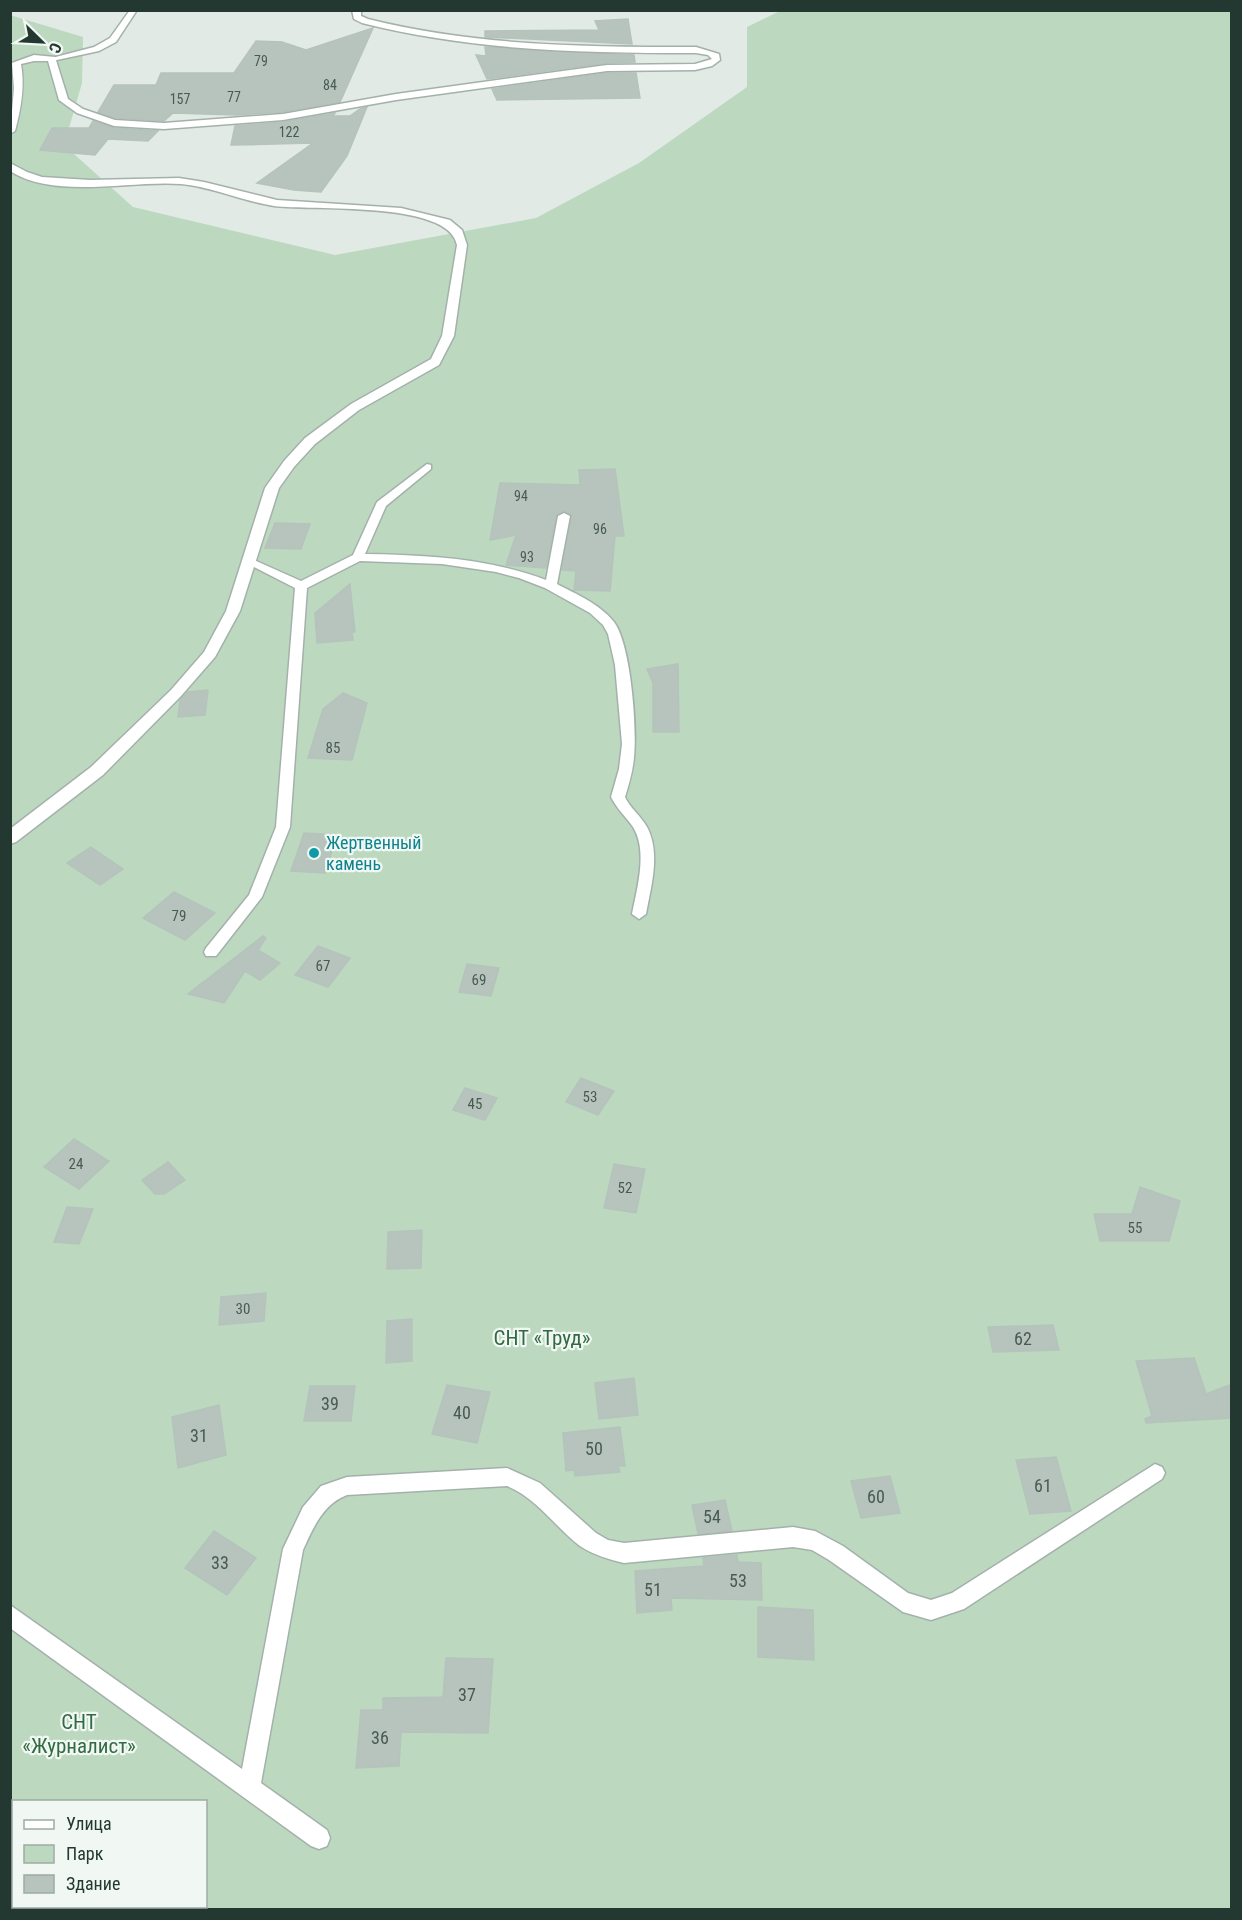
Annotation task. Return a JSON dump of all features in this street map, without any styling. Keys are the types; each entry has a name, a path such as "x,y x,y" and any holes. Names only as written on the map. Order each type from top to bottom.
{"street":[{"path":"10,131 19,74 14,64 27,58 52,59 55,76 64,100 80,111 114,123 164,126 283,117 407,95 607,68 695,67 710,64 716,60 716,56 711,52 696,50 556,49 451,40 365,21 357,17 355,12 357,10"},
{"path":"10,166 32,179 58,182 180,181 216,187 274,203 377,208 406,212 453,226 459,234 462,248 454,291 450,338 445,351 435,363 355,407 310,441 296,456 272,488 233,611 210,654 183,685 97,771 10,838"}],"lane":[{"path":"52,59 96,50 112,40 134,10"},
{"path":"358,557 381,504 427,467"},
{"path":"551,584 564,516"},
{"path":"301,586 358,557 440,559 520,572 551,584 591,608 610,626 617,643 630,739 625,781 618,797 621,804 642,828 648,864 639,914"},
{"path":"250,562 301,586"},
{"path":"211,951 255,897 283,826 301,586"},
{"path":"249,1788 293,1549 310,1514 328,1493 347,1486 507,1477 516,1479 524,1481 576,1528 601,1547 624,1553 793,1538 815,1542 836,1553 903,1602 932,1610 957,1602 1155,1473"},
{"path":"10,1615 319,1838"}],"green space":[{"name":"СНТ «Труд»","path":"780,11 1231,11 1231,1909 11,1909 10,15 83,37 82,83 64,145 133,207 335,255 536,218 639,163 747,87 747,27"}],"building":[{"path":"628,19 632,44 485,37 485,31 599,30 595,21"},
{"path":"373,28 340,102 283,112 237,115 173,113 164,121 115,118 98,112 114,85 156,85 161,73 234,73 256,41 282,42 306,50"},
{"path":"485,47 634,55 635,62 607,63 487,79 476,55 486,56"},
{"path":"607,73 636,73 640,98 497,100 492,89"},
{"path":"367,107 347,156 321,192 257,183 313,143 231,145 235,126 283,122 335,113 333,116 350,116"},
{"path":"93,121 114,128 158,131 148,141 108,139 95,155 40,150 52,128 89,128"},
{"path":"615,469 624,536 615,536 610,591 574,590 576,571 562,570 572,516 565,511 556,516 546,568 506,565 516,535 490,540 500,483 580,485 579,470"},
{"path":"275,523 310,524 301,549 265,548"},
{"path":"350,584 355,632 352,632 353,640 317,643 315,613"},
{"path":"678,664 679,732 653,732 653,683 647,669"},
{"path":"208,690 205,715 178,717 180,700 188,692"},
{"path":"343,693 367,703 352,760 308,758 323,709"},
{"name":"Жертвенный камень","path":"304,833 337,835 325,873 291,871"},
{"path":"91,847 123,869 100,885 67,863"},
{"path":"174,892 215,913 185,940 143,918"},
{"path":"263,936 266,938 258,950 280,963 260,980 245,971 224,1003 188,994"},
{"path":"318,946 350,958 328,987 295,975"},
{"path":"467,964 499,968 491,996 459,992"},
{"path":"581,1078 614,1091 598,1115 566,1102"},
{"path":"465,1088 497,1098 485,1120 453,1110"},
{"path":"74,1139 109,1161 79,1189 44,1167"},
{"path":"168,1162 185,1180 164,1194 155,1194 142,1180"},
{"path":"614,1164 645,1169 636,1213 604,1208"},
{"path":"1140,1187 1180,1201 1169,1241 1100,1241 1094,1214 1132,1214"},
{"path":"67,1207 93,1209 79,1244 54,1242"},
{"path":"422,1230 421,1268 387,1269 388,1232"},
{"path":"266,1293 264,1321 219,1325 221,1297"},
{"path":"412,1319 412,1361 386,1363 387,1321"},
{"path":"1053,1325 1059,1350 993,1352 988,1327"},
{"path":"1194,1358 1206,1394 1232,1384 1232,1418 1146,1423 1145,1419 1152,1416 1136,1361"},
{"path":"634,1378 638,1415 599,1419 595,1383"},
{"path":"447,1385 490,1392 477,1443 432,1434"},
{"path":"310,1386 355,1386 351,1421 304,1421"},
{"path":"219,1405 226,1455 178,1468 172,1417"},
{"path":"620,1427 625,1466 618,1466 620,1472 575,1476 574,1470 566,1471 563,1433"},
{"path":"1056,1457 1071,1511 1030,1514 1016,1460"},
{"path":"890,1476 900,1513 861,1518 851,1481"},
{"path":"725,1500 732,1531 698,1534 692,1505"},
{"path":"214,1531 256,1558 227,1595 185,1568"},
{"path":"737,1555 738,1562 761,1563 762,1600 671,1598 672,1610 637,1613 635,1571 704,1566 703,1558"},
{"path":"758,1607 813,1610 814,1660 758,1657"},
{"path":"446,1658 493,1659 488,1733 401,1732 399,1766 356,1768 361,1710 383,1710 383,1698 443,1697"}],"place":[{"name":"Жертвенный камень","path":"314,853"}],"park label":[{"name":"СНТ «Журналист»","path":"79,1734"}]}
